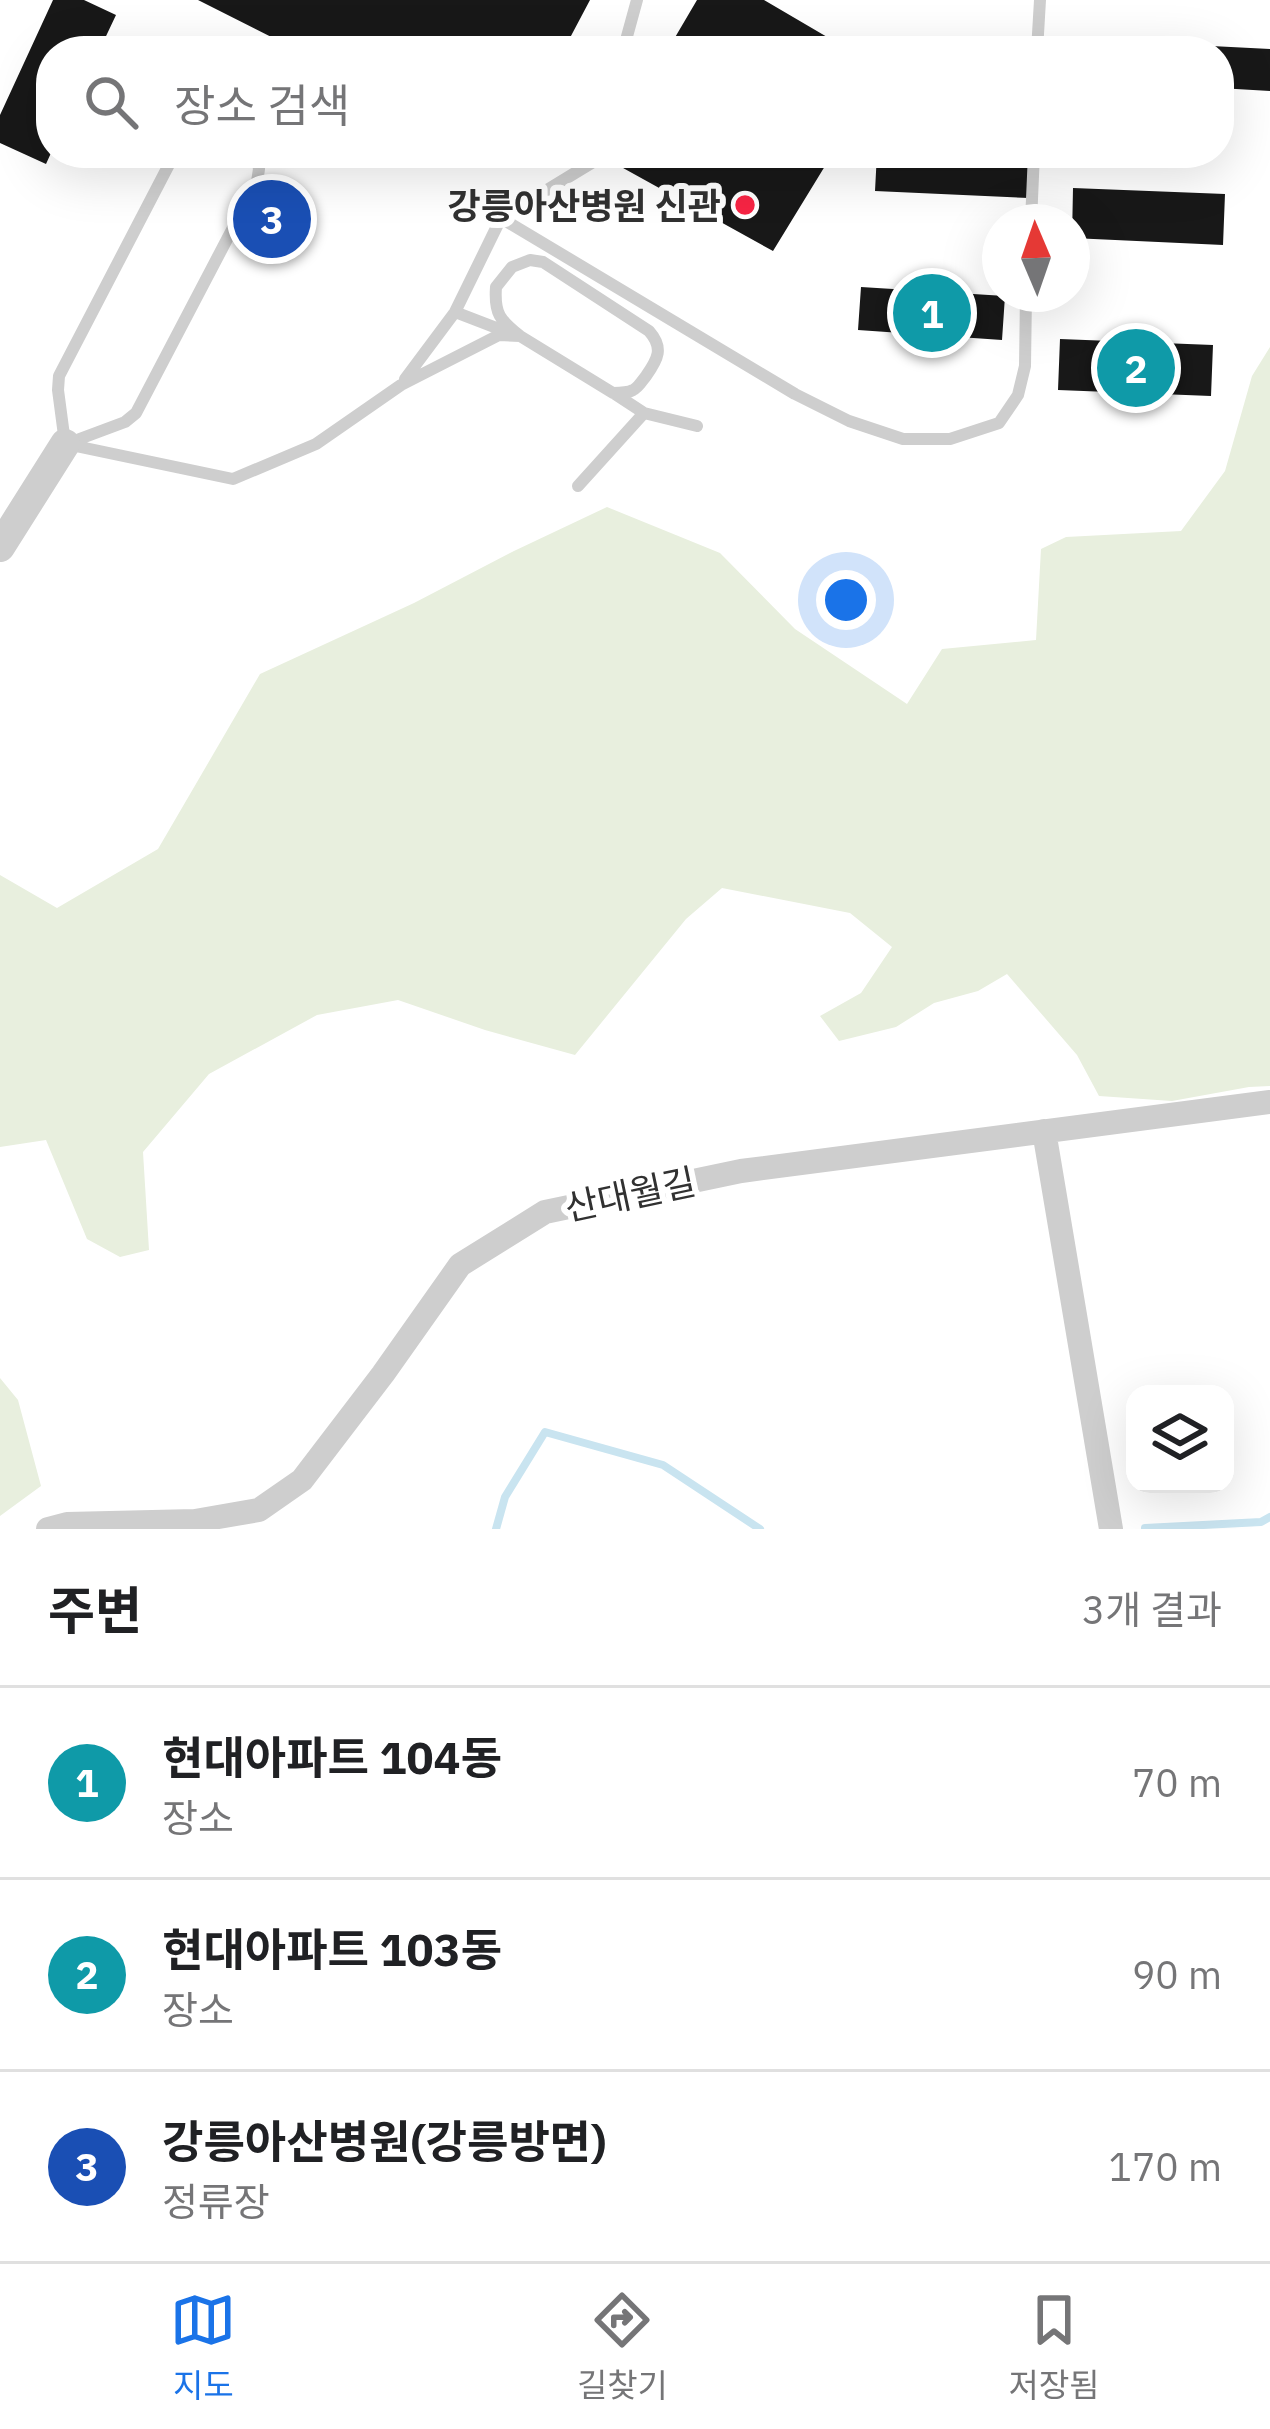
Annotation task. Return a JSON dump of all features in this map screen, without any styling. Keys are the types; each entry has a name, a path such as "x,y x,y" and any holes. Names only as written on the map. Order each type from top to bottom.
{"street":[{"path":"3,539 65,444"},
{"name":"산대월길","path":"48,1529 67,1524 195,1521 259,1510 302,1480 460,1265 545,1212 741,1171 1270,1102"},
{"path":"1044,1131 1111,1529"}],"lane":[{"path":"627,36 637,0"},
{"path":"1038,36 1040,0"},
{"path":"65,444 59,376 167,168"},
{"path":"65,444 125,422 136,413 257,182 259,168"},
{"path":"401,385 455,313 501,218 583,168"},
{"path":"1032,204 1033,168"},
{"path":"501,218 795,394 849,421 903,439 950,439 999,423 1018,395 1025,366 1025,312"},
{"path":"520,336 496,313 496,287 512,267 530,260 543,262 649,332 658,341 659,353"},
{"path":"455,313 520,336 644,413 697,426"},
{"path":"649,332 656,316 666,318"},
{"path":"613,393 637,388 659,353 666,318"},
{"path":"65,444 233,479 316,444 401,385 499,335 520,336"},
{"path":"578,486 644,413"}],"green space":[{"path":"1270,347 1270,1086 1172,1101 1099,1096 1077,1055 1007,974 978,991 934,1003 896,1027 839,1041 820,1016 861,993 892,947 850,913 722,888 686,919 575,1055 398,1000 317,1015 209,1074 143,1152 149,1250 120,1257 87,1239 46,1140 0,1147 0,875 57,908 158,849 260,674 607,507 720,553 795,629 907,704 942,649 1036,640 1041,549 1066,537 1181,531 1225,471 1252,376"},
{"path":"0,1378 18,1400 41,1486 0,1516"}],"building":[{"path":"53,0 84,0 116,15 106,36 36,36"},
{"path":"198,0 590,0 571,36 269,36"},
{"path":"697,0 764,0 825,36 676,36"},
{"path":"36,37 36,159 0,143 0,115"},
{"path":"1234,47 1270,49 1270,91 1234,89"},
{"name":"강릉아산병원 신관","path":"623,168 824,168 773,251"},
{"path":"876,168 1030,168 1029,198 875,191"},
{"path":"1073,188 1225,194 1223,245 1090,239 1090,204 1073,204"},
{"path":"861,287 982,295 982,312 1004,312 1002,340 858,330"},
{"path":"1060,339 1213,345 1211,396 1058,390"}],"waterway":[{"path":"496,1529 505,1497 545,1432 663,1465 760,1529"},
{"path":"1145,1528 1261,1522 1270,1517"}],"place":[{"name":"강릉아산병원 신관","path":"745,205"},
{"name":"강릉아산병원(강릉방면)","path":"272,219"},
{"name":"현대아파트 104동","path":"932,313"},
{"name":"현대아파트 103동","path":"1136,368"}]}
